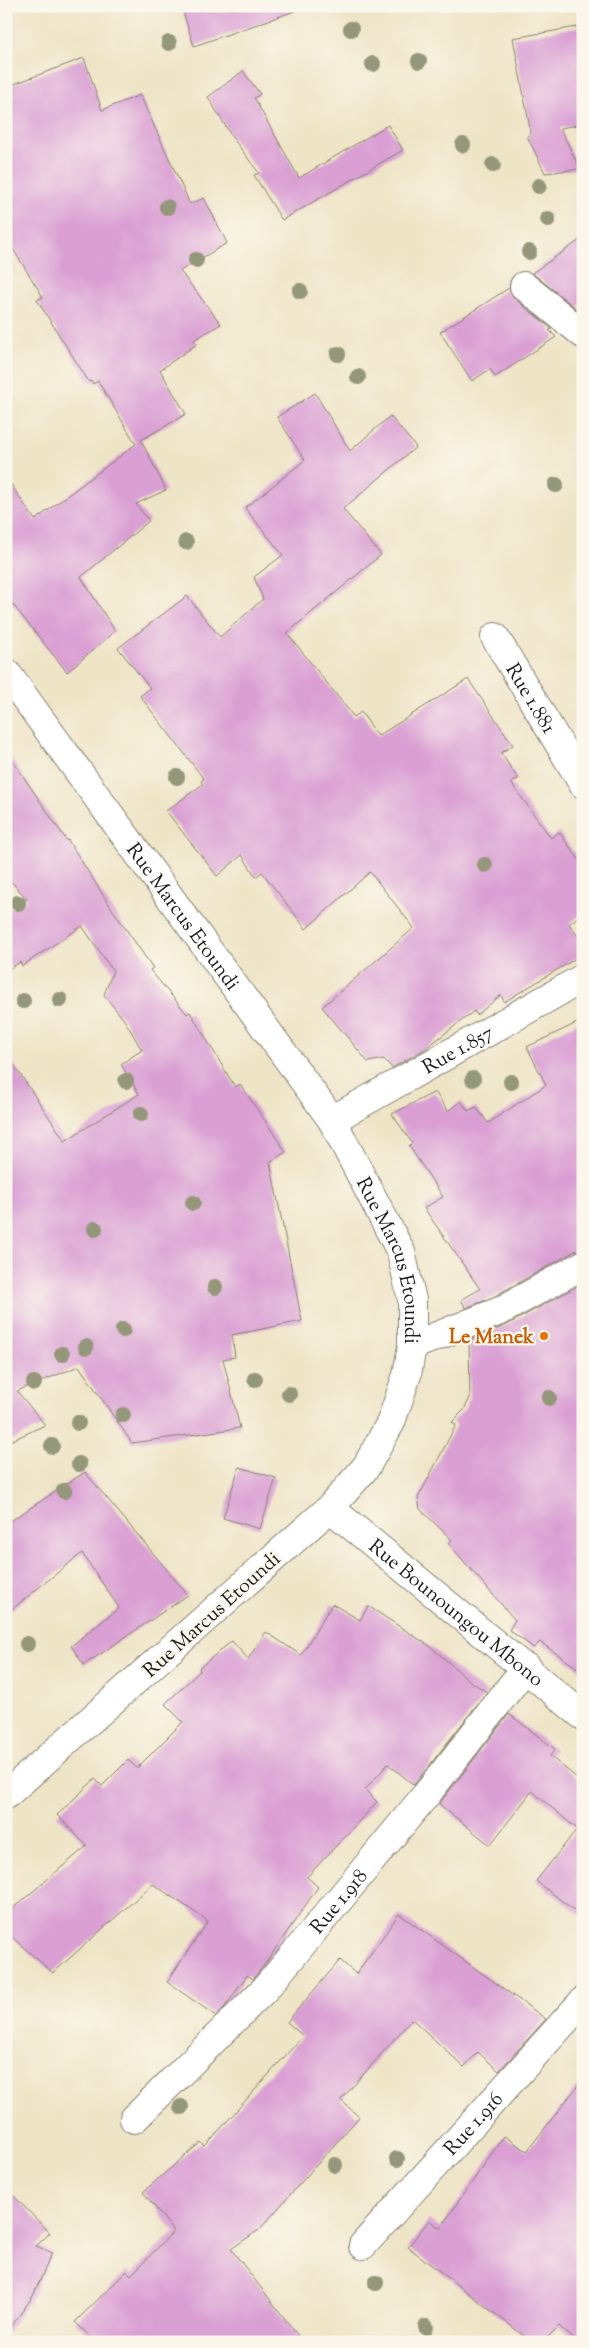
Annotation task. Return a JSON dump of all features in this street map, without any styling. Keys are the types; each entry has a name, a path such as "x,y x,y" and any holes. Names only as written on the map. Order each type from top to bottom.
{"street":[{"path":"524,286 583,334"},
{"name":"Rue 1.881","path":"495,637 583,784"},
{"name":"Rue Marcus Etoundi","path":"6,672 332,1120 401,1252 412,1300 412,1346 406,1374 391,1422 366,1467 330,1508 6,1795"},
{"name":"Rue 1.857","path":"332,1120 583,978"},
{"path":"412,1346 500,1311 583,1265"},
{"name":"Rue Bounoungou Mbono","path":"330,1508 526,1667 583,1716"},
{"name":"Rue 1.918","path":"134,2119 266,1988 430,1790 526,1667"},
{"name":"Rue 1.916","path":"363,2245 583,2001"}],"building":[{"path":"181,6 294,6 295,11 194,46"},
{"path":"583,26 583,124 560,128 580,169 545,173 527,136 531,134 513,38"},
{"path":"84,58 102,110 140,95 190,204 204,198 227,243 180,271 221,324 194,340 197,344 160,370 186,414 141,440 166,490 136,504 149,521 81,577 115,631 67,672 6,596 6,477 35,520 136,444 98,381 93,384 91,381 89,382 37,300 43,297 6,238 6,87"},
{"path":"243,71 260,94 254,98 299,178 388,125 403,150 282,220 254,175 259,173 232,137 208,97"},
{"path":"583,238 583,303 577,309 532,273"},
{"path":"509,288 514,298 552,329 549,330 556,337 495,377 490,369 472,381 440,332"},
{"path":"315,393 350,451 390,416 416,447 343,509 381,555 287,633 354,717 361,712 378,736 468,679 513,745 501,753 518,779 511,783 551,838 559,832 583,865 583,913 569,924 583,943 583,954 504,1002 501,995 477,1015 474,1011 425,1049 392,1068 384,1059 368,1062 322,1007 414,928 370,872 306,929 262,872 256,877 242,855 217,876 166,811 203,784 201,781 204,779 140,696 150,688 118,648 187,596 220,637 263,599 254,577 283,555 245,508 305,460 277,417"},
{"path":"6,751 153,968 150,970 187,1014 190,1012 235,1087 240,1084 286,1152 270,1162 302,1321 232,1335 235,1357 223,1359 240,1428 132,1443 79,1366 17,1391 45,1425 6,1443 6,1053 65,1141 139,1094 121,1064 142,1050 125,1021 104,995 113,971 82,926 22,966 20,962 6,971 6,910 27,899 6,876"},
{"path":"583,1020 583,1249 575,1251 493,1297 466,1308 461,1300 480,1289 424,1208 443,1197 409,1146 412,1143 392,1114 435,1092 448,1111 461,1101 468,1111 476,1107 488,1123 546,1085 527,1047"},
{"path":"583,1283 583,1672 540,1642 534,1648 509,1630 515,1620 448,1543 452,1540 420,1509 418,1498 456,1425 452,1422 464,1410 470,1398 469,1340 507,1325"},
{"path":"239,1467 276,1478 260,1529 223,1518"},
{"path":"85,1472 188,1595 84,1665 71,1646 119,1608 82,1553 6,1614 6,1524"},
{"path":"332,1604 360,1620 368,1606 431,1647 471,1682 487,1692 414,1785 388,1764 365,1790 377,1802 307,1877 318,1887 265,1964 253,1979 247,1975 225,2007 216,2016 167,1982 208,1921 153,1884 53,1973 6,1932 6,1914 87,1846 57,1815 95,1779 102,1786 128,1760 137,1768 183,1722 165,1704 200,1671 199,1668 232,1641 248,1659 266,1632 301,1655"},
{"path":"509,1714 555,1749 550,1756 583,1783 583,1917 536,1881 577,1829 532,1791 490,1845 439,1804"},
{"path":"399,1914 546,2019 499,2071 478,2052 464,2067 412,2019 341,2100 359,2117 259,2230 231,2249 303,2342 96,2342 75,2322 127,2271 131,2275 174,2231 143,2192 201,2142 205,2146 303,2036 287,2022 340,1960 356,1974"},
{"path":"583,2079 583,2342 577,2342 559,2326 543,2342 532,2342 408,2247 429,2220 440,2228 504,2136 527,2151"},
{"path":"6,2188 50,2233 36,2246 52,2253 33,2296 6,2334"}],"place":[{"name":"Le Manek","path":"544,1336"}]}
